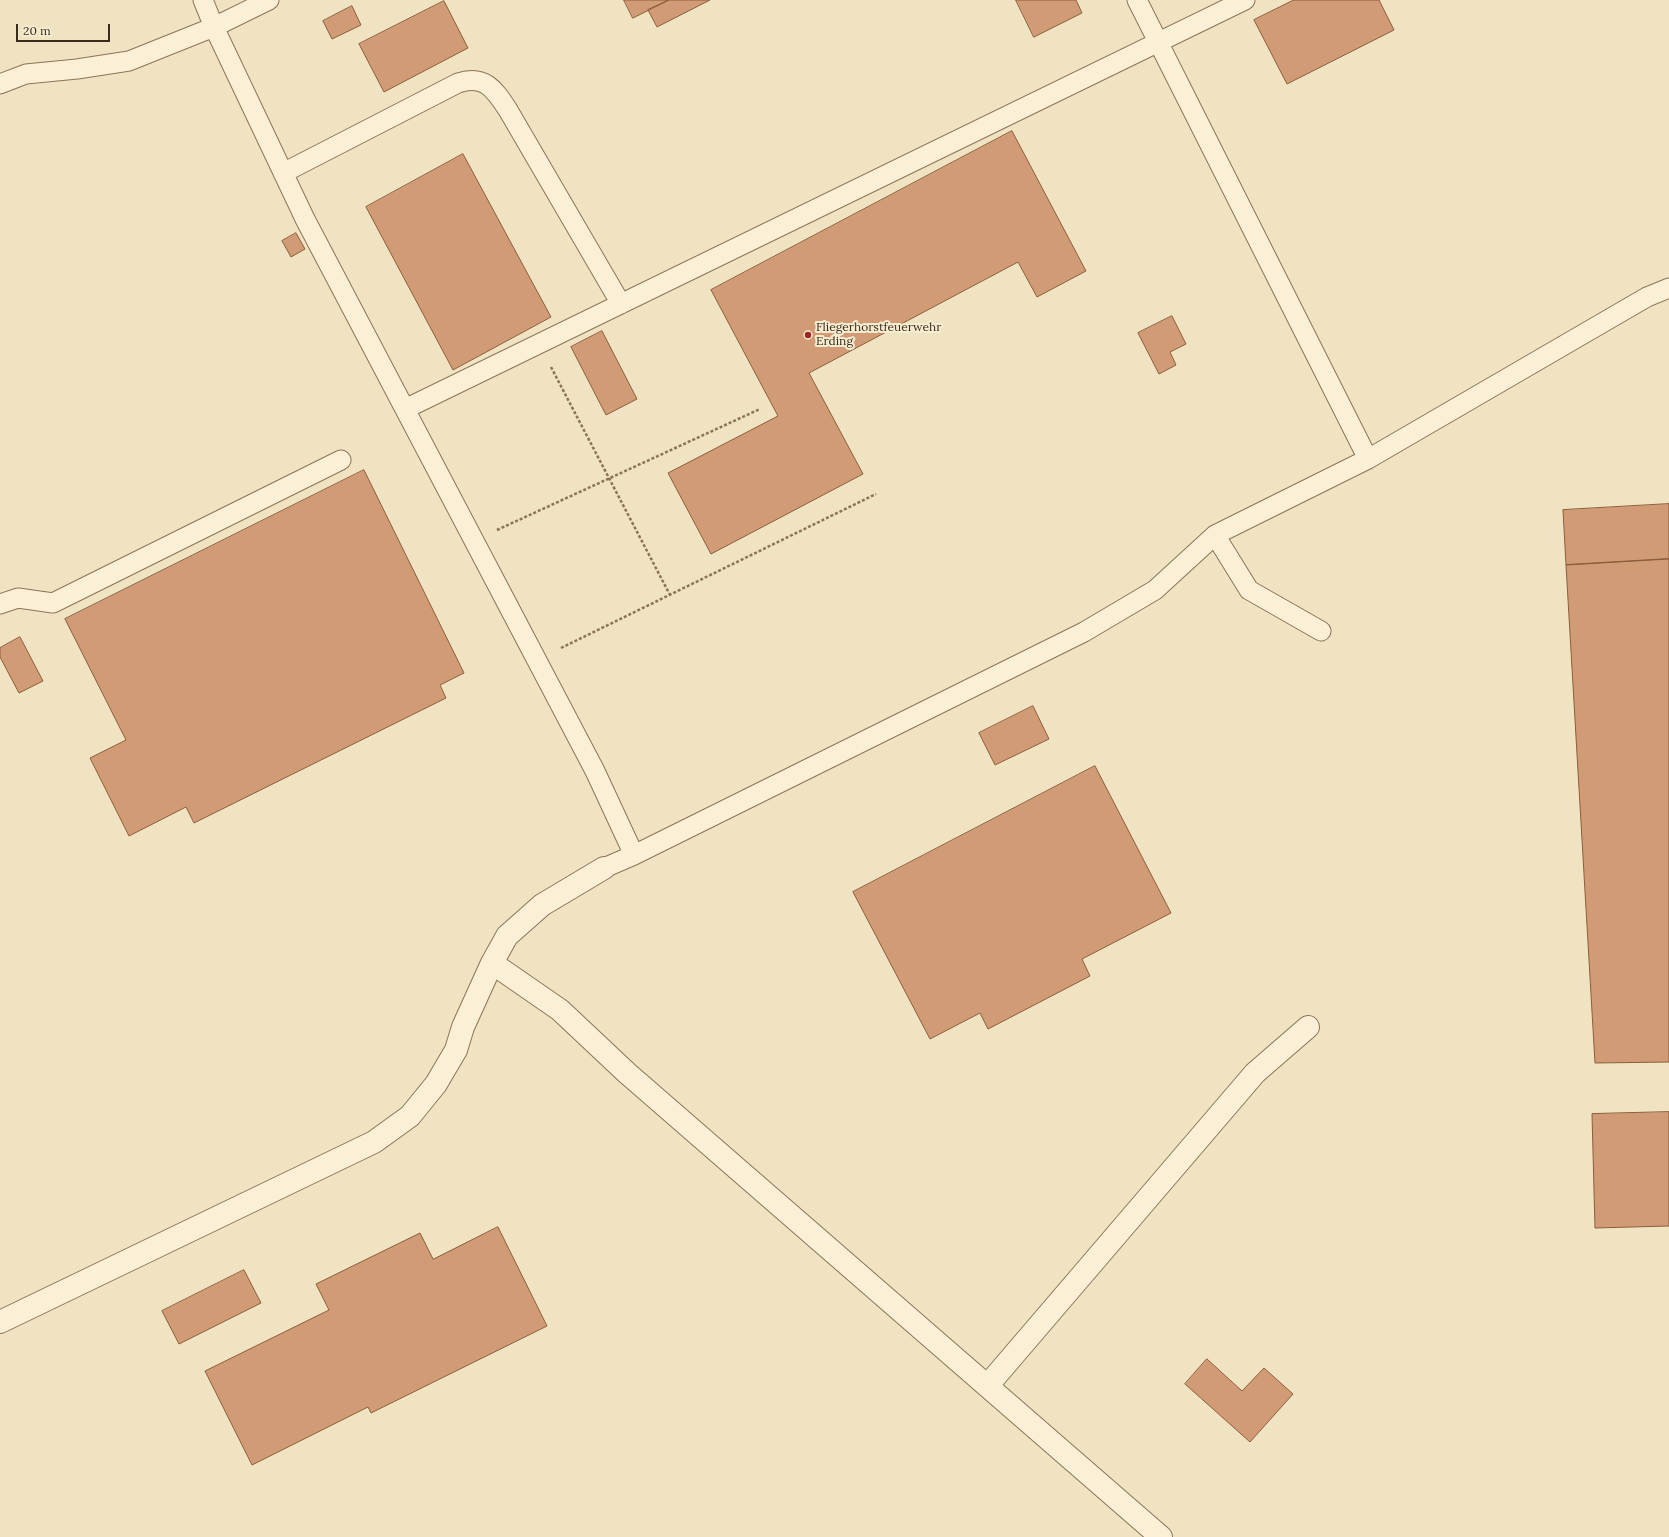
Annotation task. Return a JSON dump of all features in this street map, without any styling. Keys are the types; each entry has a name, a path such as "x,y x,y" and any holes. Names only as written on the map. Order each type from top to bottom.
{"street":[{"path":"0,1322 278,1190 374,1142 410,1116 436,1084 456,1050 462,1027 492,963 507,936 542,905 604,868"},
{"path":"492,963 560,1010 628,1073 1161,1537"},
{"path":"988,1385 1254,1073 1308,1027"}],"lane":[{"path":"203,0 214,27 305,219 595,771 634,856"},
{"path":"0,84 26,74 76,69 129,61 214,27 269,0"},
{"path":"1137,0 1368,459"},
{"path":"405,409 1245,0"},
{"path":"283,172 458,83 475,80 483,83 497,93 508,110 621,304"},
{"path":"604,868 634,856 1084,632 1154,590 1215,535 1368,459 1640,300 1669,288"},
{"path":"0,604 18,598 53,603 341,460"},
{"path":"1215,535 1249,590 1321,631"}],"path":[{"path":"539,344 670,595"},
{"path":"475,541 760,409"},
{"path":"537,660 876,494"}],"building":[{"path":"624,0 669,0 633,18"},
{"path":"669,0 710,0 657,27 648,10"},
{"path":"1016,0 1076,0 1082,13 1034,37"},
{"path":"1294,0 1379,0 1394,30 1287,84 1254,20"},
{"path":"444,1 468,48 384,92 359,44"},
{"path":"352,6 361,25 332,39 323,21"},
{"name":"Fliegerhorstfeuerwehr Erding","path":"1012,131 1086,271 1037,297 1018,262 809,373 863,474 711,554 668,473 778,416 711,290"},
{"path":"463,154 551,317 453,370 366,207"},
{"path":"296,233 305,249 291,257 282,241"},
{"path":"1172,316 1186,344 1170,352 1176,365 1159,374 1138,333"},
{"path":"602,331 637,399 606,415 571,347"},
{"path":"364,470 464,673 440,685 446,698 194,823 186,807 129,836 90,758 126,740 65,619"},
{"path":"1669,504 1669,559 1566,565 1563,510"},
{"path":"1669,559 1669,1062 1595,1063 1566,565"},
{"path":"20,637 43,681 19,693 0,657 0,648"},
{"path":"1033,706 1049,739 995,765 979,733"},
{"path":"1095,766 1171,913 1082,959 1090,976 988,1029 980,1013 930,1039 853,892"},
{"path":"1669,1112 1669,1226 1595,1228 1592,1114"},
{"path":"498,1227 547,1326 371,1413 368,1407 252,1465 205,1371 329,1310 316,1284 420,1233 433,1259"},
{"path":"244,1270 261,1303 179,1344 162,1311"},
{"path":"1207,1359 1242,1391 1264,1368 1293,1394 1250,1442 1185,1384"}],"place":[{"name":"Fliegerhorstfeuerwehr Erding","path":"808,335"}]}
